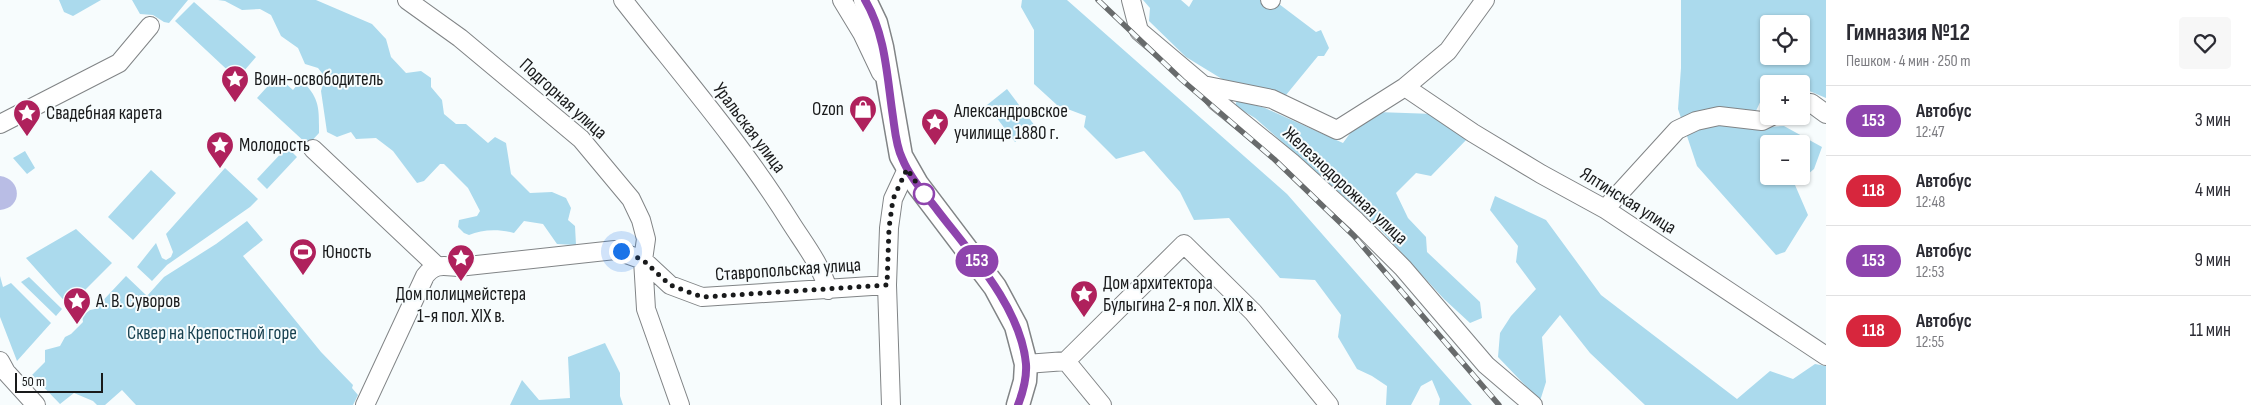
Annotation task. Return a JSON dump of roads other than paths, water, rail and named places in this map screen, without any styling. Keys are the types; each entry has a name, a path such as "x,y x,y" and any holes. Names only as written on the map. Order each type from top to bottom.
{"main road":[{"path":"865,0 876,23 882,47 896,137 907,169 995,287 1016,326 1026,364 1026,381 1018,405"}],"street":[{"name":"Подгорная улица","path":"407,0 460,38 581,139 631,199 642,220 646,239 643,260 646,309 680,405"},
{"name":"Уральская улица","path":"623,0 780,204 823,274 828,290"},
{"path":"842,0 862,33 888,90"},
{"name":"Железнодорожная улица","path":"1131,0 1140,31 1202,86 1216,101 1291,162 1356,221 1403,268 1486,365 1533,405"},
{"path":"1202,86 1272,98 1337,130 1405,87 1448,51 1485,0"},
{"path":"0,124 119,63 150,26"},
{"path":"1423,98 1434,63"},
{"name":"Ялтинская улица","path":"1405,87 1518,161 1605,209 1826,356"},
{"path":"1810,103 1826,114"},
{"path":"1605,209 1677,130 1696,121 1719,116 1760,122"},
{"path":"313,149 437,266 431,268 425,276 365,405"},
{"path":"891,405 887,285 889,228 893,199 907,169"},
{"path":"1026,364 1066,361 1184,244 1254,312 1329,405"},
{"name":"Ставропольская улица","path":"437,266 458,268 615,250 643,260 670,285 702,297 887,285"},
{"path":"0,361 6,372 36,405"},
{"path":"1066,361 1102,405"}],"railway":[{"path":"1098,0 1182,80 1274,159 1354,236 1499,405"}],"place":[{"name":"Воин-освободитель","path":"235,103"},
{"name":"Ozon","path":"863,133"},
{"name":"Свадебная карета","path":"27,137"},
{"name":"Александровское училище 1880 г.","path":"935,146"},
{"name":"Молодость","path":"220,169"},
{"name":"Юность","path":"303,276"},
{"name":"Дом полицмейстера 1-я пол. XIX в.","path":"461,282"},
{"name":"Дом архитектора Булыгина 2-я пол. XIX в.","path":"1084,318"},
{"name":"А. В. Суворов","path":"77,325"}],"park label":[{"name":"Сквер на Крепостной горе","path":"212,333"}]}
